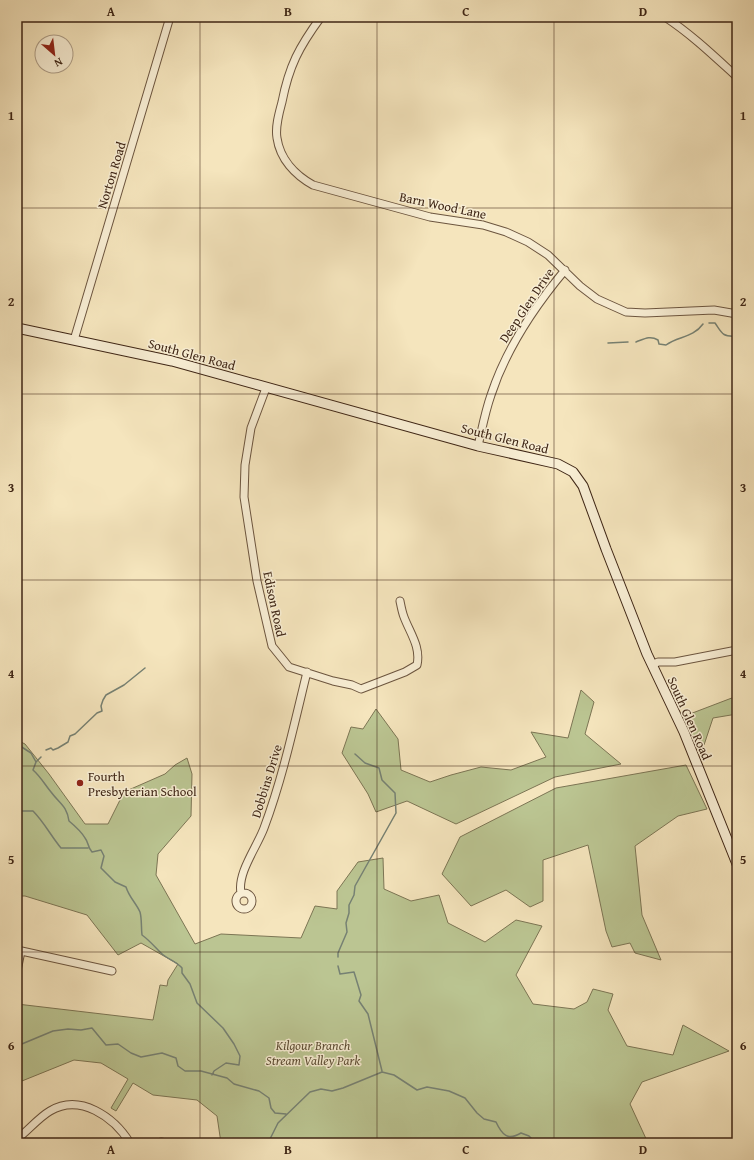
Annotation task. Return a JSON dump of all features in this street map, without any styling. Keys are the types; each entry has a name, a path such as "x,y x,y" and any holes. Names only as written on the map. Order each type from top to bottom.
{"main road":[{"name":"South Glen Road","path":"17,328 172,361 478,446 558,464 569,470 583,486 606,549 652,664 684,732 737,864"}],"street":[{"name":"Norton Road","path":"74,340 170,17"},
{"name":"Barn Wood Lane","path":"321,17 303,43 290,70 278,119 277,138 282,155 302,179 313,185 430,217 483,225 506,232 541,250 565,270 580,286 597,299 626,312 645,313 714,310 737,314"},
{"path":"665,17 678,25 737,77"},
{"name":"Deep Glen Drive","path":"478,446 491,396 506,358 522,328 548,290 565,270"},
{"name":"Edison Road","path":"266,388 251,428 246,464 244,497 257,581 272,646 289,667 361,689 417,665 417,646 403,615 400,601"},
{"path":"652,664 658,662 675,662 737,650"},
{"name":"Dobbins Drive","path":"241,893 240,885 245,868 263,830 290,746 307,672"},
{"path":"17,970 19,950 112,971"},
{"path":"17,1139 49,1111 71,1104 91,1108 105,1115 124,1132 130,1143"},
{"path":"158,1143 166,1143"}],"green space":[{"path":"581,690 594,702 585,734 621,764 555,777 456,824 407,801 376,812 368,794 342,753 351,727 363,729 376,709 398,739 401,770 430,782 481,767 511,770 546,757 531,732 568,738"},
{"path":"737,696 737,714 713,718 704,745 699,750 682,717"},
{"name":"Kilgour Branch Stream Valley Park","path":"17,740 25,744 85,824 108,824 124,792 165,774 175,765 187,758 192,774 191,816 158,854 156,875 195,944 221,934 301,938 315,906 337,909 337,891 358,862 383,858 384,889 411,901 439,895 448,923 485,942 516,920 542,926 516,975 533,1004 574,1009 587,1002 593,989 613,994 608,1010 627,1046 673,1055 683,1025 729,1051 642,1082 630,1104 648,1143 439,1143 436,1140 428,1143 221,1143 217,1116 197,1100 153,1095 133,1083 116,1111 111,1108 128,1079 101,1063 74,1060 17,1083 17,1004 153,1020 160,985 167,986 168,980 178,964 141,943 118,955 87,915 25,896 17,896"},
{"path":"686,765 707,809 678,816 635,846 642,915 661,960 635,953 630,943 612,947 606,931 588,845 543,860 543,901 530,907 506,890 471,906 442,874 460,837 556,788"}],"waterway":[{"path":"709,323 715,323 723,334 737,337"},
{"path":"636,342 647,338 652,338 658,340 659,344 666,345 695,332 703,324"},
{"path":"608,343 628,342"},
{"path":"46,750 51,748 53,750 68,742 70,736 75,734 97,713 102,711 101,706 106,695 124,685 145,668"},
{"path":"17,744 31,753 36,762 33,770 63,805 67,812 69,821 82,833 92,852 101,850 104,856 101,868 115,882 126,887 140,912 142,935 163,955 182,968 182,973 190,984 197,1003 223,1028 234,1044 240,1056 239,1065 226,1063 214,1071 212,1075"},
{"path":"338,957 338,953 347,932 346,923 349,913 349,905 354,895 355,886 396,813 395,793 382,780 379,768 365,763 355,754"},
{"path":"36,762 41,757"},
{"path":"17,811 33,811 61,848 88,848"},
{"path":"338,966 340,974 354,972 361,995 359,1001 368,1014 382,1071"},
{"path":"17,1046 53,1031 92,1028 106,1045 118,1044 131,1053 141,1057 162,1053 176,1058 178,1066 185,1071 201,1071 227,1078 234,1084 259,1091 269,1098 271,1108 275,1113 286,1114"},
{"path":"268,1143 278,1123 310,1092 321,1089 332,1091 343,1088 382,1072 394,1075 417,1090 427,1087 449,1091 465,1098 477,1113 484,1119 496,1122 506,1135 512,1136 521,1133 529,1136 536,1143"}],"place":[{"name":"Fourth Presbyterian School","path":"80,783"}]}
